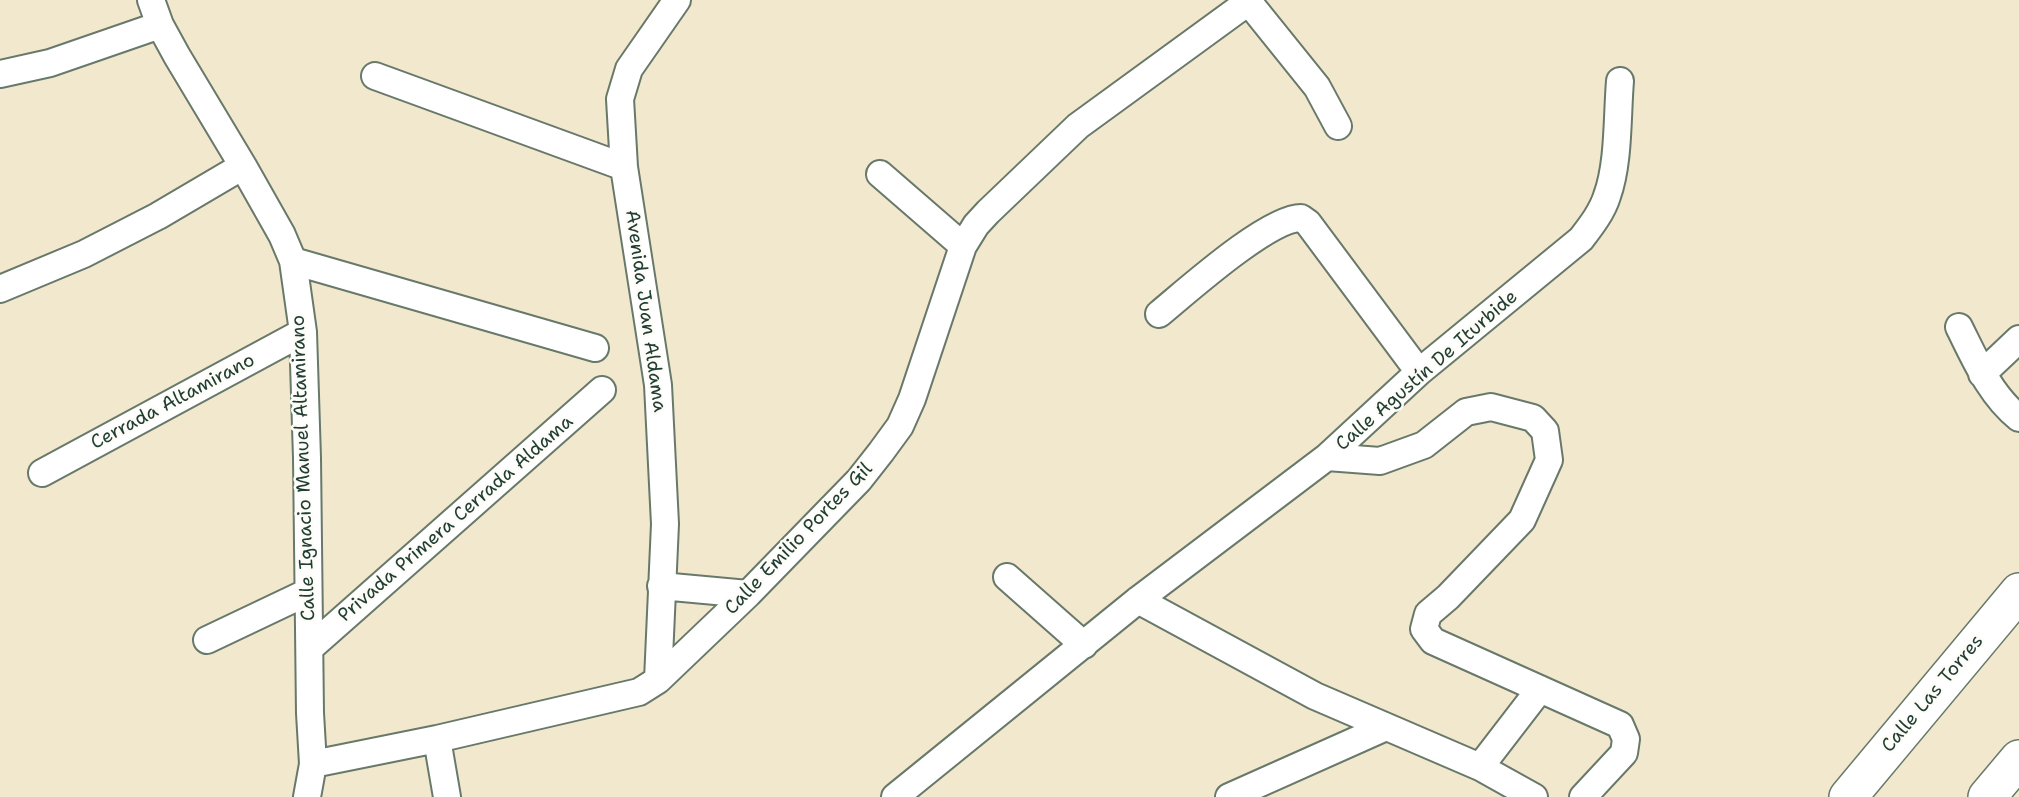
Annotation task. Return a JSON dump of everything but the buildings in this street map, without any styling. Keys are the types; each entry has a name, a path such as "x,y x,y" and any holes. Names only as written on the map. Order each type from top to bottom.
{"main road":[{"name":"Calle Las Torres","path":"1848,797 2019,592"},
{"path":"1987,797 2019,759"}],"street":[{"name":"Calle Ignacio Manuel Altamirano","path":"151,0 160,25 282,235 293,261 303,332 313,764 307,797"},
{"name":"Avenida Juan Aldama","path":"659,680 665,524 658,386 624,167 620,99 629,69 677,0"},
{"path":"1249,0 1317,88 1338,126"},
{"name":"Calle Emilio Portes Gil","path":"313,764 639,692 659,680 859,481 900,426 912,399 963,246 976,225 1078,126 1249,0"},
{"path":"0,74 50,63 160,25"},
{"path":"375,76 624,167"},
{"name":"Calle Agustín De Iturbide","path":"895,797 1138,600 1327,457 1419,372 1581,239 1597,218 1613,175 1620,81"},
{"path":"0,289 84,254 158,216 243,166"},
{"path":"880,174 963,246"},
{"path":"1159,314 1216,267 1256,239 1284,221 1301,218 1308,223 1419,372"},
{"path":"293,261 595,348"},
{"path":"1959,327 1982,374 2009,410 2019,418"},
{"name":"Cerrada Altamirano","path":"42,473 303,332"},
{"path":"1982,374 2019,339"},
{"name":"Privada Primera Cerrada Aldama","path":"310,648 602,390"},
{"path":"1327,457 1380,461 1424,445 1466,412 1491,407 1533,418 1545,431 1549,460 1522,520 1448,597 1428,614 1424,629 1433,641 1620,725 1626,739 1624,753 1583,797"},
{"path":"1007,577 1084,645"},
{"path":"661,586 748,594"},
{"path":"207,640 308,592"},
{"path":"1138,600 1315,696 1480,767 1534,797"},
{"path":"1480,767 1540,689"},
{"path":"1229,797 1386,727"},
{"path":"437,738 447,797"}]}
